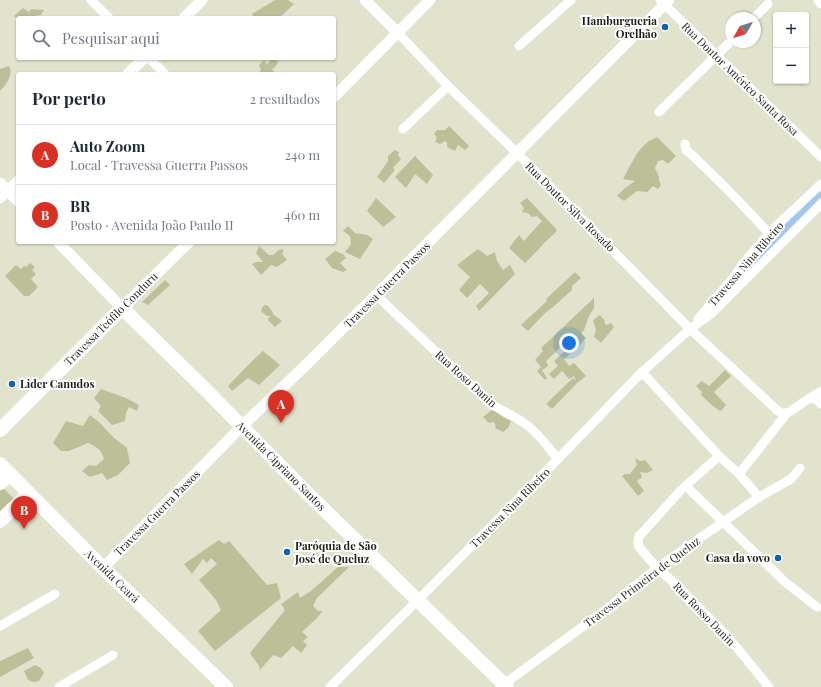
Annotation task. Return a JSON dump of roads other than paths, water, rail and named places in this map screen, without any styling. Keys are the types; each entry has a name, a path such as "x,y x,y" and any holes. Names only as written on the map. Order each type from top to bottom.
{"main road":[{"name":"Avenida Cipriano Santos","path":"122,308 503,686"},
{"name":"Travessa Teófilo Conduru","path":"0,430 122,308"},
{"name":"Avenida Ceará","path":"3,474 29,493 103,568 226,687"},
{"path":"0,522 29,493"}],"street":[{"path":"91,0 107,16"},
{"path":"186,16 202,0"},
{"name":"Rua Doutor Silva Rosado","path":"365,0 448,86 517,153 690,329 782,412"},
{"path":"336,95 430,0"},
{"path":"519,46 571,0"},
{"name":"Rua Doutor Américo Santa Rosa","path":"664,1 716,56 821,157"},
{"name":"Travessa Guerra Passos","path":"103,568 242,426 308,363 517,153 664,1"},
{"path":"760,12 768,4"},
{"path":"658,112 725,47"},
{"path":"130,72 142,60"},
{"path":"151,60 163,72"},
{"path":"403,129 448,86"},
{"path":"685,144 686,150 726,188 769,234"},
{"path":"16,182 3,191 16,200"},
{"name":"Travessa Nina Ribeiro","path":"690,329 769,234 821,184"},
{"name":"Travessa Nina Ribeiro","path":"330,687 558,459 642,372 690,329 712,313 821,204"},
{"name":"Avenida Cipriano Santos","path":"60,244 122,308"},
{"name":"Travessa Teófilo Conduru","path":"122,308 187,244"},
{"name":"Rua Roso Danin","path":"376,295 491,404 530,427 558,459"},
{"path":"642,372 759,497"},
{"path":"739,474 782,412 792,411 821,391"},
{"path":"811,398 817,400 821,404"},
{"path":"719,456 686,486 785,582 817,607"},
{"name":"Travessa Primeira de Queluz","path":"503,686 657,568 759,497 791,479 800,468"},
{"name":"Rua Rosso Danin","path":"686,486 639,536 639,546 657,568 728,637 764,685"},
{"path":"0,626 55,594"},
{"path":"59,687 113,655"}],"waterway":[{"path":"732,284 821,190"}],"place":[{"name":"Hamburgueria Orelhão","path":"665,27"},
{"name":"Lider Canudos","path":"12,384"},
{"name":"Auto Zoom","path":"281,423"},
{"name":"BR","path":"24,529"},
{"name":"Paróquia de São José de Queluz","path":"287,552"},
{"name":"Casa da vovo","path":"778,558"}]}
